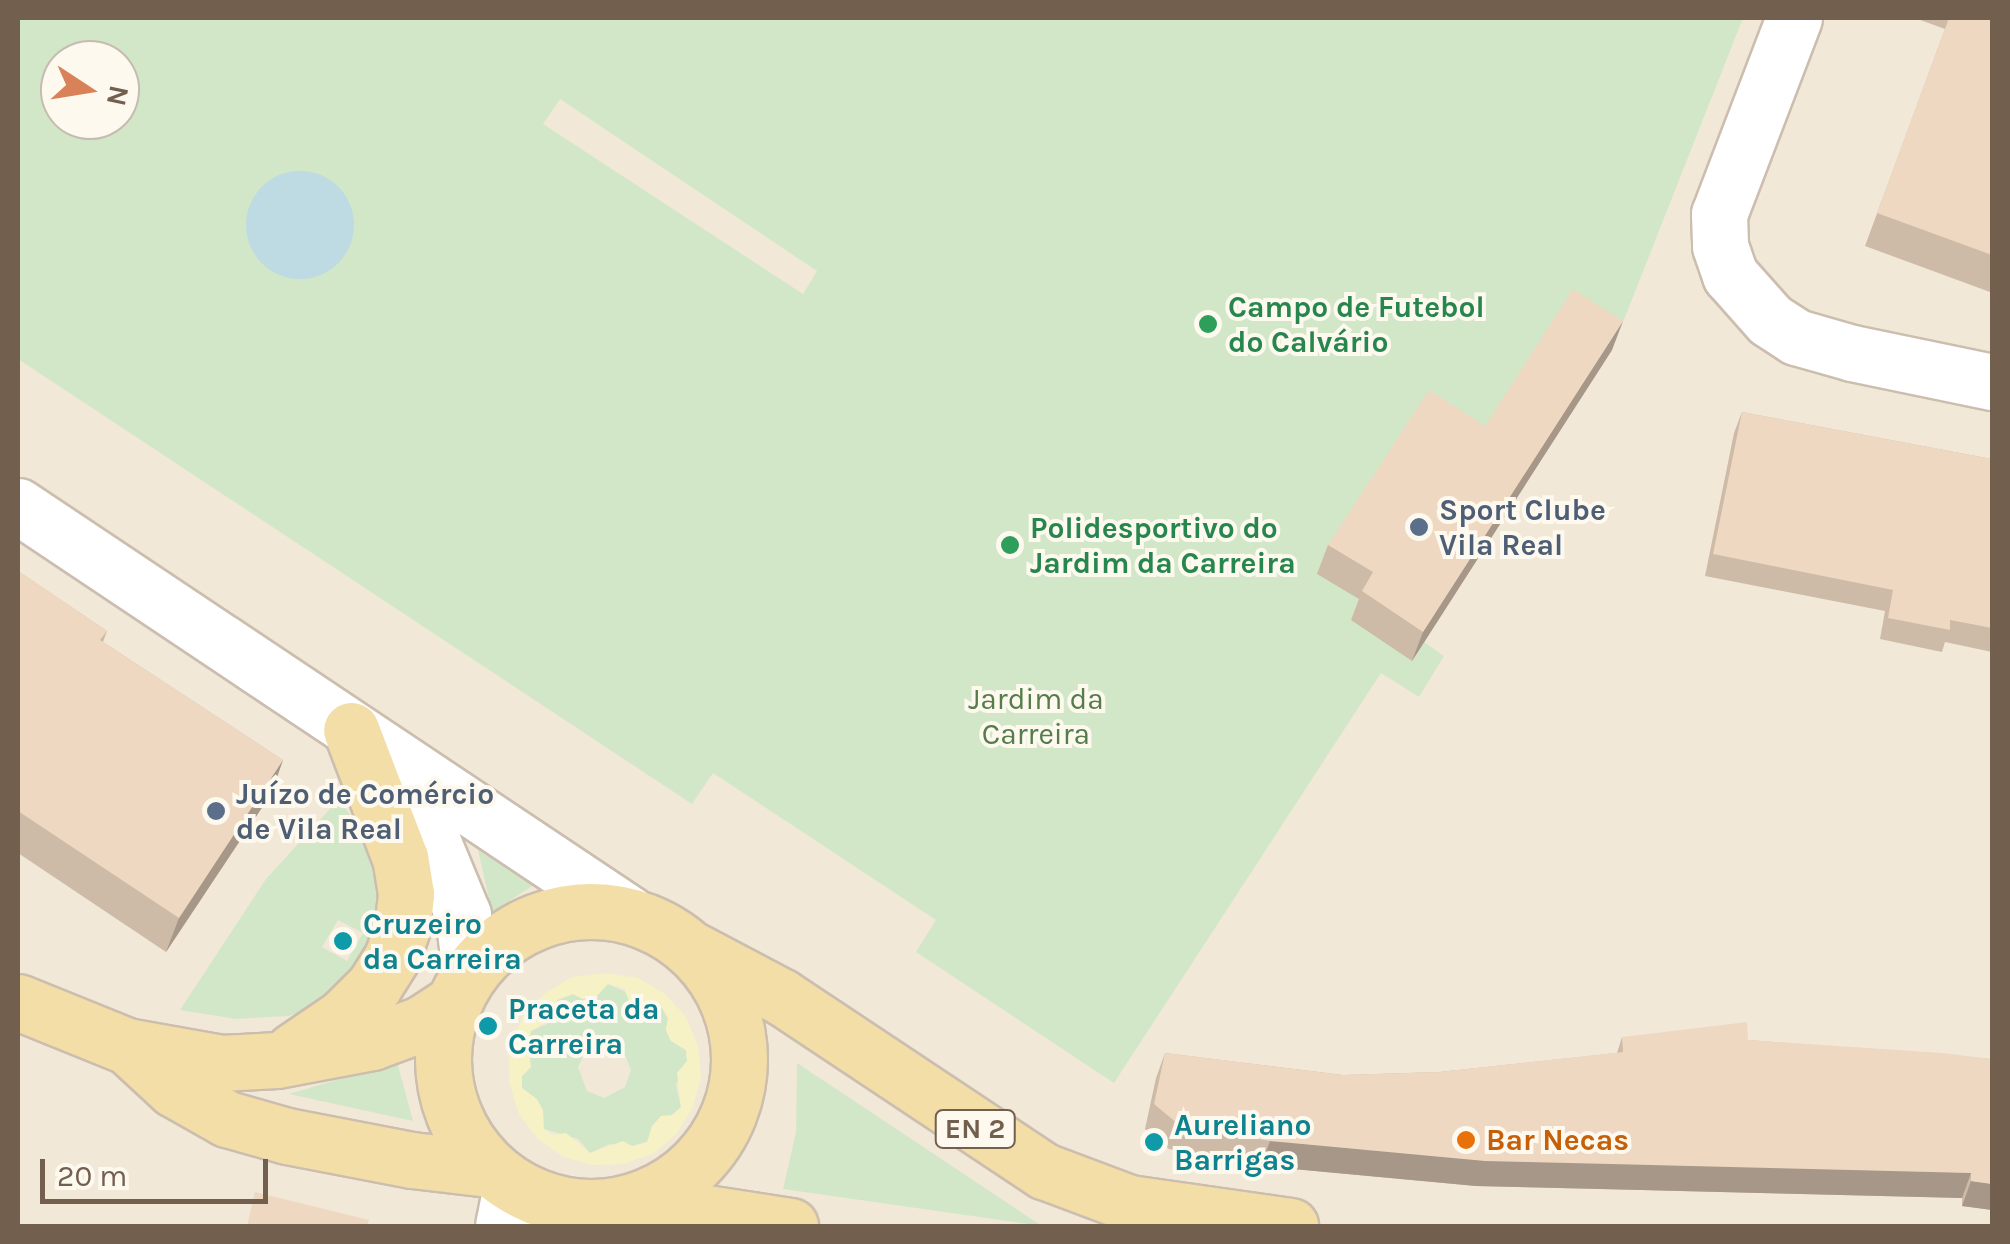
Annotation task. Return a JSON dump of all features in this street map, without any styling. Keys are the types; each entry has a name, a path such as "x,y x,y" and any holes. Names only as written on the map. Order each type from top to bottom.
{"main road":[{"path":"277,1060 343,1017 374,986 402,928 406,894 400,858 352,730"},
{"name":"EN 2","path":"18,1002 127,1046 200,1062 277,1060 398,1034 461,988 502,939 541,918 585,910 630,914 782,998 1044,1171 1129,1202 1290,1226"},
{"name":"EN 2","path":"613,1212 674,1182 707,1152 729,1114 740,1070 736,1026 720,984 693,950"},
{"path":"461,988 443,1039 443,1075 451,1110 466,1142 502,1194"},
{"name":"EN 2","path":"127,1046 174,1089 228,1119 502,1194 613,1212 790,1226"}],"street":[{"path":"1794,18 1718,214 1720,246 1730,275 1770,320 1796,336 1852,353 1992,382"},
{"path":"18,506 630,914"},
{"path":"352,730 408,802 434,845 463,915 461,988"}],"shaded area":[{"path":"18,18 1992,18 1992,1226 18,1226"}],"green space":[{"name":"Jardim da Carreira","path":"18,18 1743,18 1612,350 1424,642 1444,656 1419,697 1381,673 1114,1083 916,952 936,920 713,773 692,804 18,359","holes":["560,99 817,271 803,294 543,124"]},
{"path":"338,800 365,832 380,888 375,928 350,979 307,1009 289,1016 236,1019 180,1010 266,879","holes":["338,920 363,933 347,961 322,947"]},
{"path":"473,828 543,879 492,912"},
{"path":"608,984 662,1008 668,1018 666,1030 671,1041 686,1050 687,1061 676,1085 681,1107 652,1132 647,1142 637,1147 610,1144 590,1153 578,1139 544,1129 522,1088 531,1031 547,1024 557,1000 573,994 583,999","holes":["602,1045 625,1055 631,1070 625,1087 604,1098 587,1091 578,1067 586,1051"]},
{"path":"397,1062 413,1121 289,1094"},
{"path":"797,1063 1042,1226 783,1189 796,1132"}],"sand":[{"path":"606,973 638,978 665,994 686,1017 698,1046 701,1076 693,1107 677,1133 654,1153 624,1164 593,1165 564,1157 538,1139 519,1114 509,1082 510,1050 522,1018 544,994 572,977","holes":["608,984 624,988 629,1001 662,1008 668,1018 666,1030 671,1041 686,1050 687,1061 677,1073 681,1107 673,1115 661,1116 652,1126 647,1142 632,1146 623,1141 590,1153 566,1133 553,1135 544,1129 543,1110 537,1099 522,1088 522,1076 531,1067 528,1042 531,1031 555,1016 557,1000 573,994 583,999 596,997"]}],"water":[{"path":"300,171 321,175 338,187 350,204 354,225 350,246 338,263 321,275 300,279 279,275 262,263 250,246 246,225 250,204 262,187 279,175"}],"building":[{"path":"1949,18 1992,18 1992,255 1877,213"},
{"path":"1573,289 1623,321 1423,632 1362,591 1373,572 1328,545 1429,390 1485,426"},
{"path":"1742,412 1992,459 1992,628 1950,620 1950,630 1888,618 1893,590 1713,554"},
{"path":"18,571 107,631 100,640 283,760 179,918 18,811"},
{"path":"1747,1022 1748,1040 1992,1059 1992,1184 1971,1181 1971,1173 1485,1161 1270,1141 1178,1124 1154,1104 1165,1053 1343,1075 1439,1072 1623,1052 1622,1037"},
{"path":"255,1192 369,1220 367,1226 247,1226"}],"place":[{"name":"Campo de Futebol do Calvário","path":"1208,324"},
{"name":"Sport Clube Vila Real","path":"1419,527"},
{"name":"Polidesportivo do Jardim da Carreira","path":"1010,545"},
{"name":"Juízo de Comércio de Vila Real","path":"216,811"},
{"name":"Cruzeiro da Carreira","path":"343,941"},
{"name":"Praceta da Carreira","path":"488,1026"},
{"name":"Bar Necas","path":"1466,1140"},
{"name":"Aureliano Barrigas","path":"1154,1142"}]}
